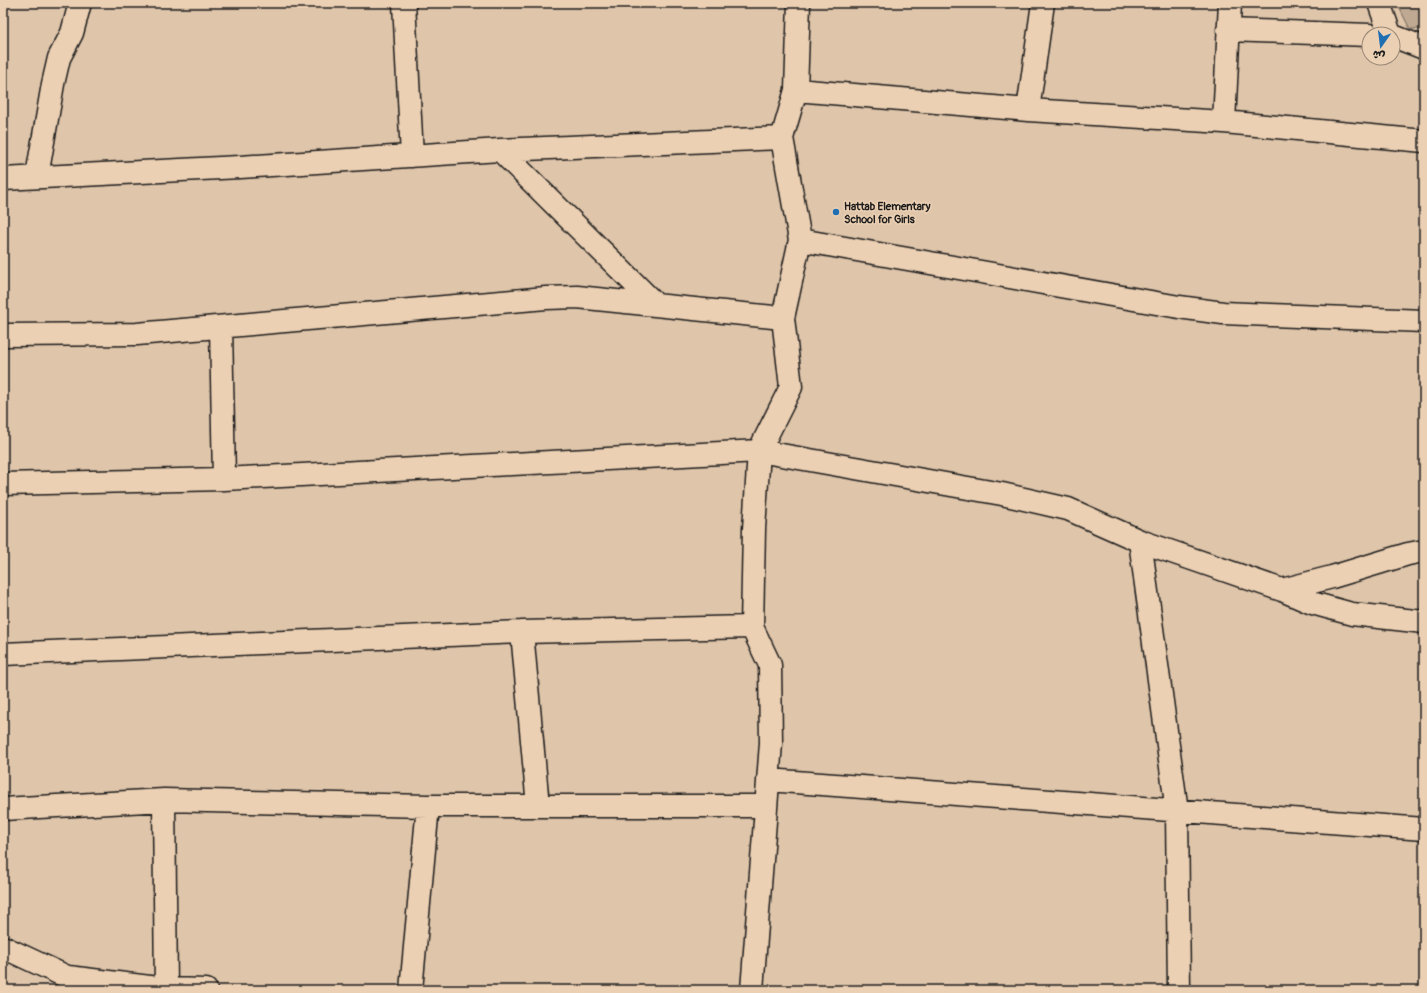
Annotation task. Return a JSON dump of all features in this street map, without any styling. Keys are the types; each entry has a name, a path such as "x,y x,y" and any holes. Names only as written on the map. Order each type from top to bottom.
{"street":[{"path":"37,176 59,58 72,33 80,3"},
{"path":"404,3 412,156"},
{"path":"752,990 771,742 770,665 752,627 754,529 759,451 791,387 783,318 800,240 782,138 796,90 799,3"},
{"path":"1028,110 1043,3"},
{"path":"1224,122 1230,3"},
{"path":"1378,3 1387,26"},
{"path":"1228,30 1361,35"},
{"path":"1401,39 1424,48"},
{"path":"796,90 1028,110 1224,122 1424,141"},
{"path":"3,179 37,176 240,167 500,150 782,138"},
{"path":"500,150 656,305"},
{"path":"800,240 1179,307 1223,312 1424,321"},
{"path":"3,335 137,334 546,298 577,297 783,318"},
{"path":"221,327 224,479"},
{"path":"3,484 224,479 759,451 1002,494 1068,509 1140,541 1282,590 1312,603 1352,614 1424,622"},
{"path":"1140,541 1177,811 1179,990"},
{"path":"1282,590 1332,578 1408,554 1424,551"},
{"path":"3,654 522,632 752,627"},
{"path":"522,632 538,806"},
{"path":"768,780 1424,829"},
{"path":"3,809 164,800 428,806 766,806"},
{"path":"164,800 166,989"},
{"path":"411,990 428,806"},
{"path":"3,947 94,990"},
{"path":"68,977 166,989 206,990"}],"shaded area":[{"path":"1397,3 1424,3 1424,29 1410,29"}],"place":[{"name":"Hattab Elementary School for Girls","path":"836,212"}]}
